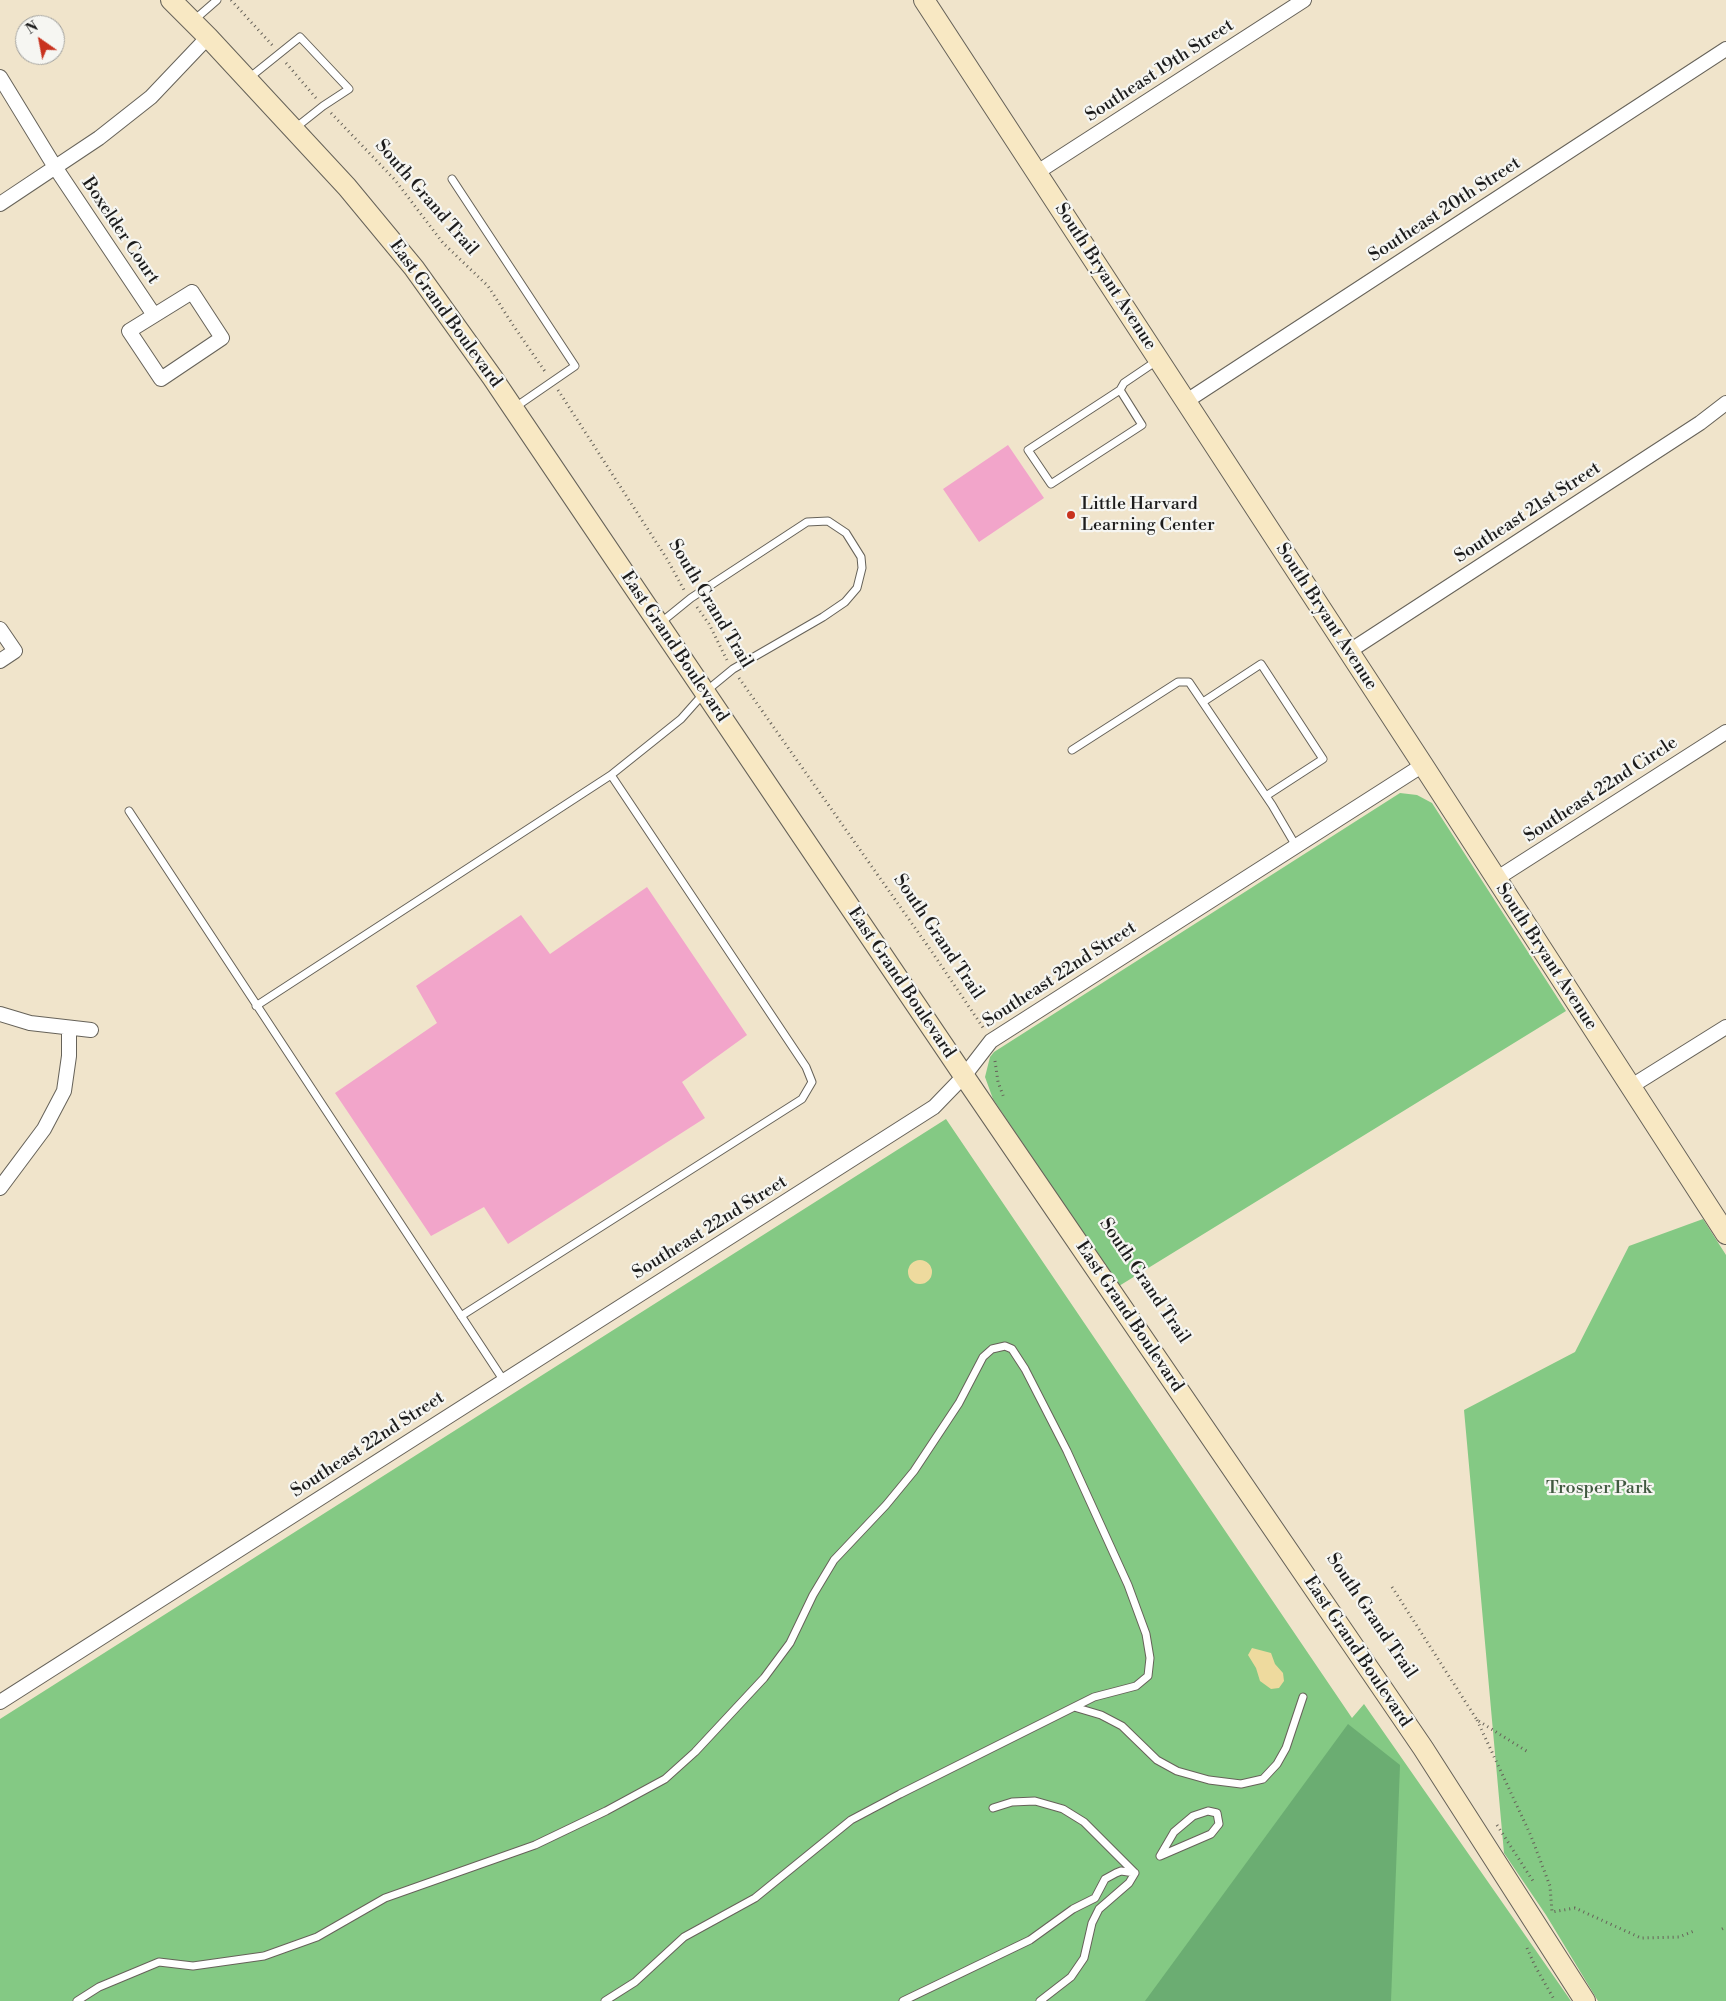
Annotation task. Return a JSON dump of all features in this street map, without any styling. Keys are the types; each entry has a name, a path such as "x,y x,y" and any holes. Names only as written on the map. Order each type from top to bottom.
{"street":[{"name":"East Grand Boulevard","path":"171,0 248,79 347,187 414,268 513,408 964,1076 1423,1748 1585,2001"},
{"name":"South Bryant Avenue","path":"924,0 1348,652 1424,765 1726,1234"},
{"name":"Southeast 19th Street","path":"1036,173 1304,0"},
{"path":"0,204 99,138 151,97 208,37"},
{"name":"Southeast 20th Street","path":"1185,402 1726,49"},
{"name":"Boxelder Court","path":"0,77 55,167 154,315"},
{"path":"192,292 222,338 160,379 129,331 154,315 192,292"},
{"name":"Southeast 21st Street","path":"1348,652 1700,423 1726,403"},
{"path":"0,629 15,651 0,661"},
{"name":"Southeast 22nd Circle","path":"1496,879 1726,732"},
{"name":"Southeast 22nd Street","path":"0,1702 934,1108 964,1076 991,1040 1424,765"},
{"path":"0,1014 30,1023 91,1030"},
{"path":"1630,1087 1726,1027"},
{"path":"0,1188 44,1129 64,1091 69,1056 69,1028"}],"lane":[{"path":"193,22 217,0"},
{"path":"248,79 300,37 349,89 323,106 294,129"},
{"path":"452,179 575,366 513,408"},
{"path":"1120,390 1142,425 1051,484 1028,450 1120,390 1124,383 1158,360"},
{"path":"256,1006 611,775 681,719 705,692 733,669 823,617 845,602 857,588 862,568 861,557 846,533 828,521 807,522 690,598 659,624"},
{"path":"1203,702 1261,664 1323,759 1266,796"},
{"path":"1072,750 1178,682 1190,682 1266,796 1296,846"},
{"path":"461,1316 802,1099 812,1082 806,1067 611,775"},
{"path":"129,811 504,1381"},
{"path":"77,2001 99,1987 159,1962 193,1966 264,1956 317,1938 385,1898 535,1845 606,1811 665,1779 695,1752 764,1678 790,1643 812,1595 834,1560 886,1505 914,1471 960,1403 983,1357 992,1349 1005,1346 1012,1350 1025,1369 1067,1451 1128,1585 1146,1634 1150,1658 1148,1676 1136,1686 1094,1697 852,1820 755,1898 684,1937 636,1982 605,2001"},
{"path":"1074,1707 1101,1716 1122,1726 1157,1760 1177,1771 1209,1780 1241,1784 1263,1779 1277,1764 1286,1748 1303,1698"},
{"path":"992,1808 1012,1802 1035,1801 1063,1809 1084,1822 1134,1873"},
{"path":"1208,1811 1217,1813 1219,1824 1211,1834 1160,1856 1174,1832 1193,1816 1208,1811"},
{"path":"903,2001 1030,1940 1073,1909 1094,1898 1105,1879 1116,1873 1134,1873"},
{"path":"1040,2001 1071,1977 1084,1958 1092,1923 1099,1909 1129,1883 1134,1873"}],"path":[{"name":"South Grand Trail","path":"231,0 323,106 395,180 443,243 488,286 574,412 690,598 709,624 733,669 932,952 991,1040 998,1082 1006,1103"},
{"path":"1392,1586 1477,1720 1541,1861 1550,1886 1552,1912"},
{"path":"1477,1720 1528,1752"},
{"path":"1495,1822 1537,1887"},
{"path":"1547,1904 1552,1912"},
{"path":"1534,1923 1552,1912 1575,1908 1641,1938 1679,1938 1694,1931"},
{"path":"1722,1929 1726,1927"}],"green space":[{"path":"1400,793 1417,795 1432,803 1566,1011 1119,1286 993,1099 985,1077 990,1057 994,1052"},
{"path":"946,1119 1352,1718 1364,1704 1571,2001 0,2001 0,1719"},
{"name":"Trosper Park","path":"1703,1219 1726,1255 1726,2001 1598,2001 1546,1915 1504,1853 1464,1410 1575,1352 1629,1246"},
{"path":"1348,1724 1400,1765 1391,2001 1145,2001"}],"sand":[{"path":"920,1260 928,1264 932,1272 928,1280 920,1284 912,1280 908,1272 912,1264"},
{"path":"1252,1648 1271,1653 1275,1664 1283,1673 1284,1681 1279,1688 1271,1689 1260,1681 1256,1668 1248,1655"}],"building":[{"path":"1008,445 1044,498 979,542 943,489"},
{"path":"647,887 747,1035 682,1082 705,1118 508,1244 484,1207 431,1236 335,1093 437,1023 416,986 521,915 550,954"}],"place":[{"name":"Little Harvard Learning Center","path":"1071,515"}]}
